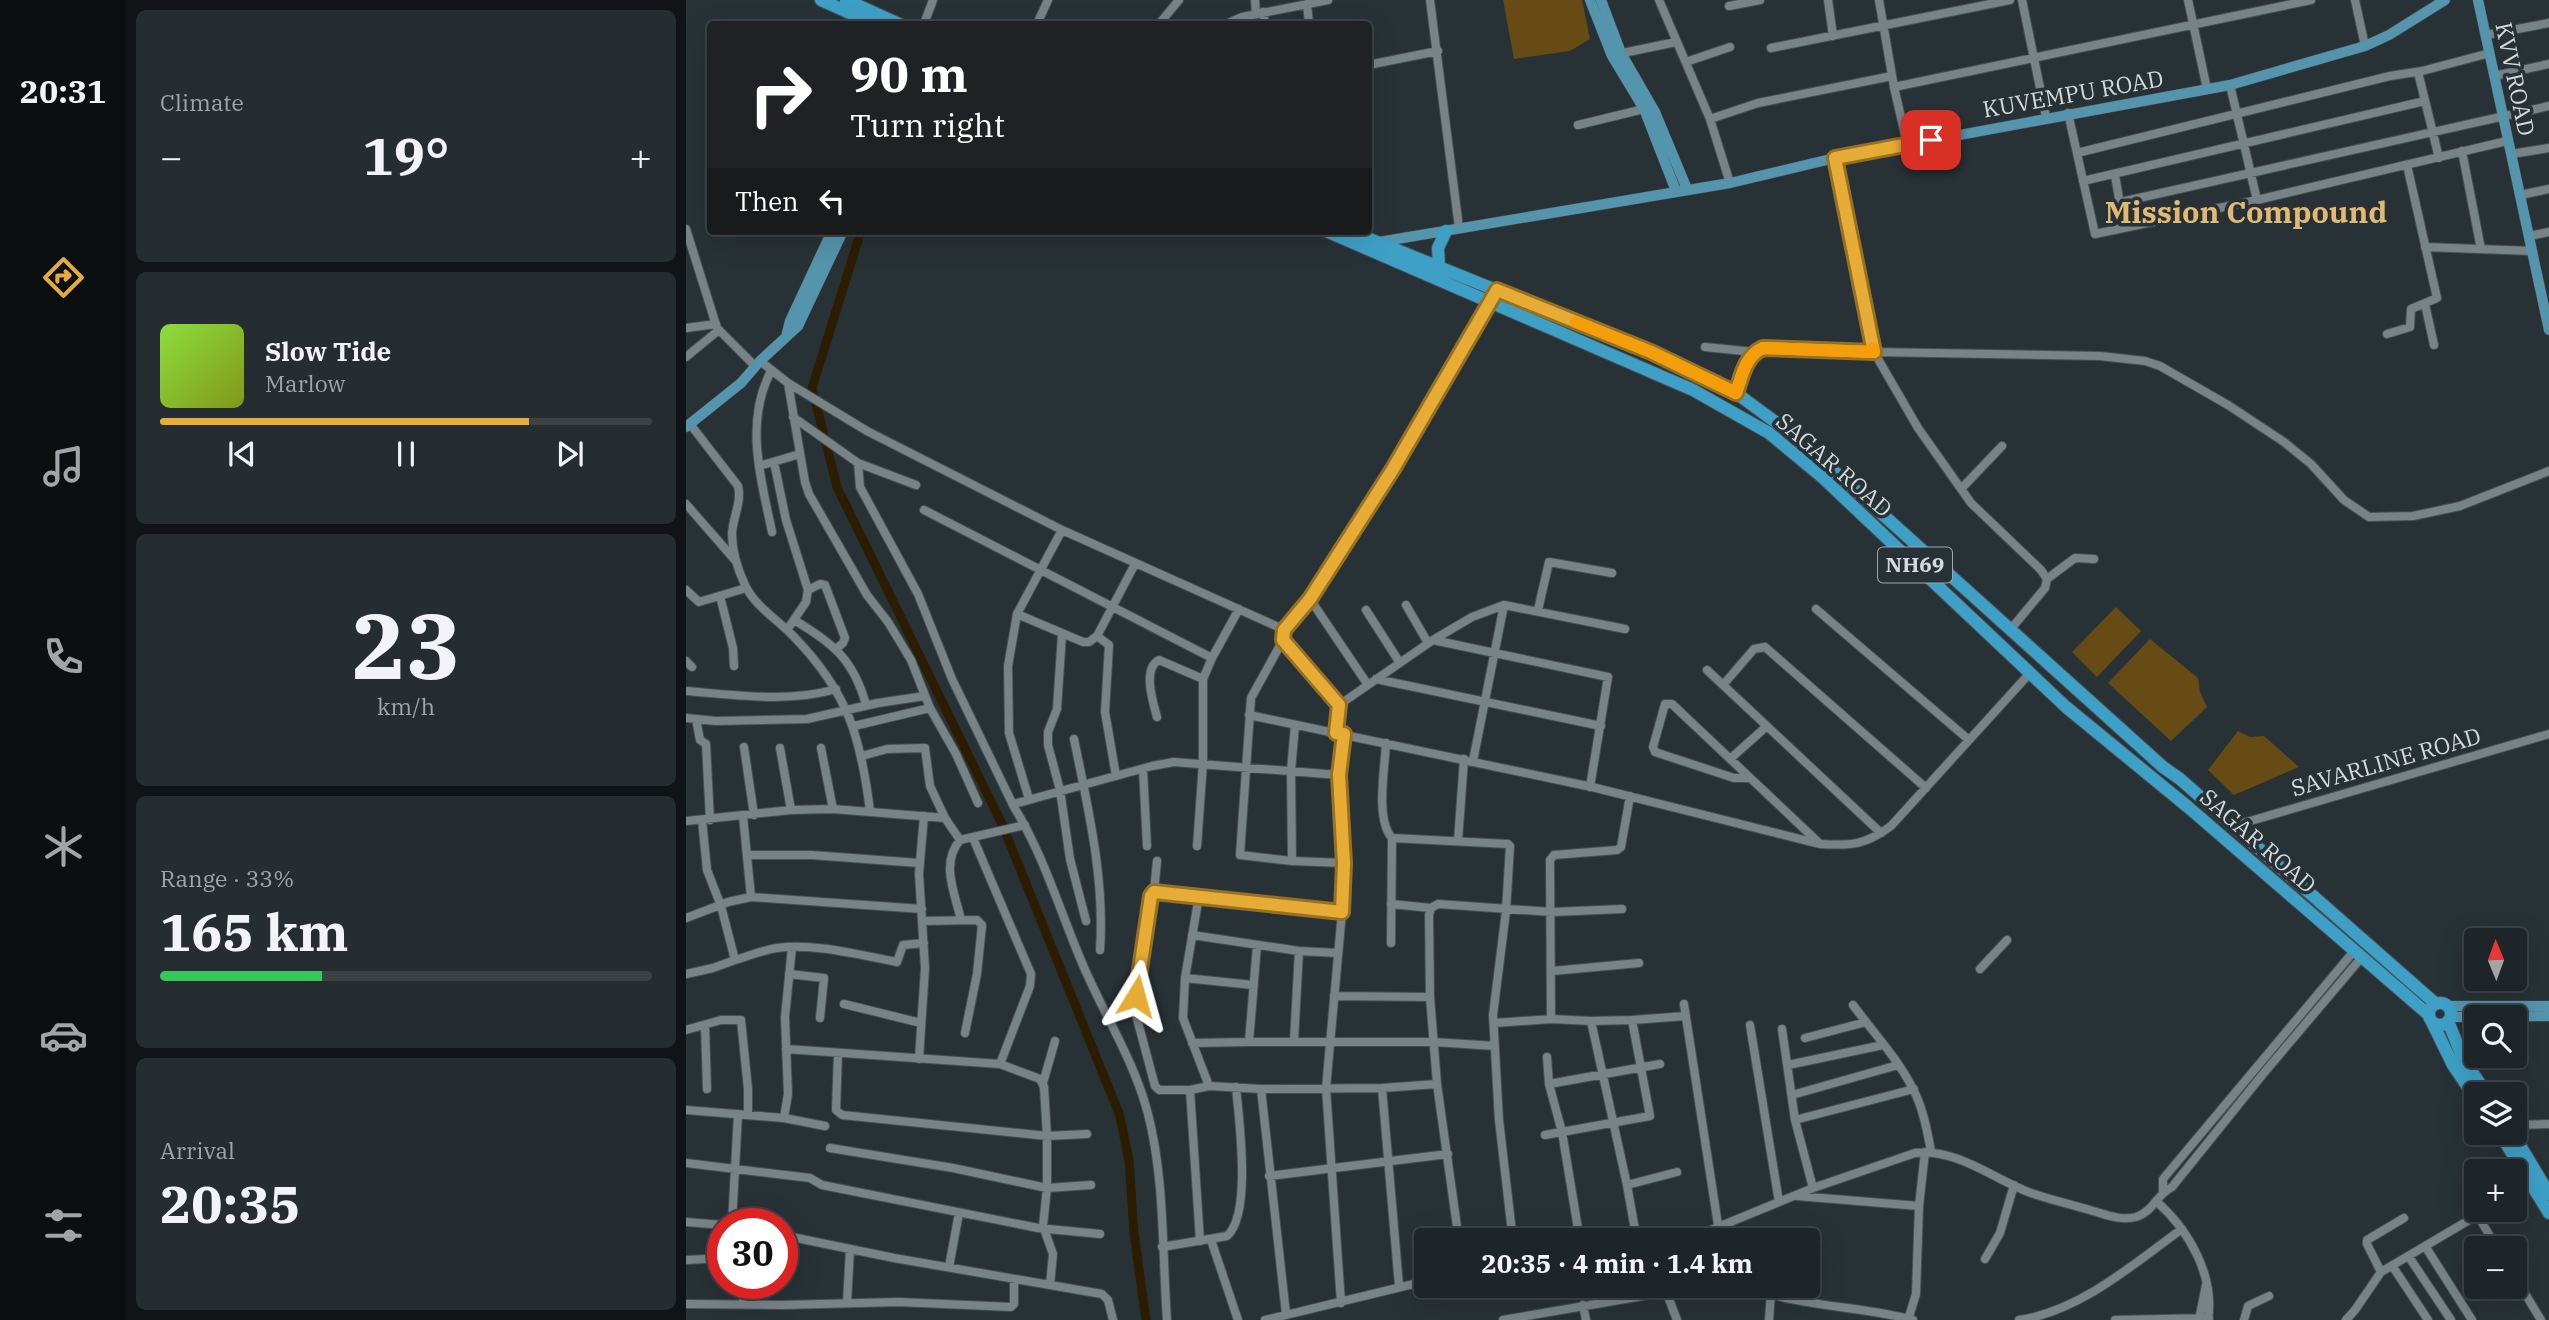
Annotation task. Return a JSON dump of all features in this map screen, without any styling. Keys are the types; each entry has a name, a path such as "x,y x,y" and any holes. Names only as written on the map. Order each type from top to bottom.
{"highway":[{"path":"821,0 867,21"},
{"path":"846,0 892,21"},
{"path":"1439,266 1438,248 1453,229"},
{"name":"SAGAR ROAD","path":"1335,235 1651,352 1736,393 1789,432 2441,1014"},
{"name":"SAGAR ROAD","path":"1359,235 1439,266 1494,296 1693,390 1769,433 1822,477 2066,707 2358,954 2441,1014"},
{"name":"NH69","path":"2441,1014 2463,1059 2479,1082"},
{"name":"NH69","path":"2441,1014 2453,1065 2464,1082"},
{"path":"2506,1145 2549,1213"},
{"path":"2520,1145 2549,1194"}],"main road":[{"path":"1590,0 1644,109 1676,191"},
{"path":"1601,0 1617,54 1655,112 1687,189"},
{"name":"KUVEMPU ROAD","path":"1362,247 1453,229 1730,183 1835,158 2230,85 2365,46 2445,0"},
{"name":"KVV ROAD","path":"2478,0 2549,330"},
{"path":"786,337 790,321 830,235"},
{"path":"688,426 741,383 798,326 841,235"},
{"path":"2441,1014 2549,1006"},
{"path":"2441,1014 2464,1016"},
{"path":"2527,1016 2549,1016"}],"street":[{"path":"924,21 933,0"},
{"path":"1038,21 1048,0"},
{"path":"1162,21 1179,0"},
{"path":"1255,0 1264,21"},
{"path":"1230,21 1328,0"},
{"path":"1430,0 1438,51 1453,229"},
{"path":"1659,0 1710,119 1730,183"},
{"path":"1729,6 1760,0"},
{"path":"1828,0 1833,36"},
{"path":"1879,0 1894,87 1908,144"},
{"path":"1772,48 2010,0"},
{"path":"2022,0 2046,117"},
{"path":"2189,0 2207,89"},
{"path":"1894,87 2311,0"},
{"path":"2355,0 2365,46"},
{"path":"1309,3 1309,21"},
{"path":"2486,35 2549,23"},
{"path":"1617,54 1676,42"},
{"path":"1685,62 1730,47"},
{"path":"1372,64 1438,51"},
{"path":"2077,153 2490,53"},
{"path":"2494,76 2549,64"},
{"path":"2418,72 2439,158"},
{"path":"1710,119 1758,103 1892,76"},
{"path":"2230,85 2257,200"},
{"path":"2083,181 2115,176 2425,101"},
{"path":"2120,202 2549,106"},
{"path":"1578,125 1644,109"},
{"path":"2068,113 2095,234 2257,200 2507,141"},
{"path":"2511,155 2549,148"},
{"path":"2462,151 2481,249"},
{"path":"1835,158 1874,352 1918,428 1971,503 2041,570 2047,579"},
{"path":"2387,334 2410,327 2409,310 2436,301 2437,296 2407,165"},
{"path":"2115,176 2124,228"},
{"path":"2520,195 2549,189"},
{"path":"686,229 718,327 758,364 867,431 1062,530 1284,630"},
{"path":"2529,236 2549,232"},
{"path":"2425,247 2532,251"},
{"path":"2537,277 2549,274"},
{"path":"1344,863 1243,857 1239,853 1251,698 1283,640 1284,630 1310,599 1393,469 1494,296"},
{"path":"2425,304 2434,345"},
{"path":"686,328 718,327"},
{"path":"686,357 718,327"},
{"path":"1705,347 1754,352"},
{"path":"1736,393 1748,360 1754,352 1763,348 2100,356 2145,361 2160,366 2228,405 2284,442 2311,464 2344,500 2369,517 2413,516 2460,506 2549,471"},
{"path":"771,372 759,403 756,441 772,532"},
{"path":"788,383 809,494 867,595 888,622 911,660 930,708 956,754 978,803"},
{"path":"793,417 858,463 916,485"},
{"path":"688,426 738,486 740,497 732,532 736,561 747,588 754,599 830,677 854,726 862,756 870,811"},
{"path":"1961,489 2002,446"},
{"path":"759,466 800,454"},
{"path":"774,462 786,520 808,590 806,602 787,630"},
{"path":"858,463 860,487 918,594 953,679 1059,902 1080,959 1128,1061 1148,1113 1158,1169 1167,1320"},
{"path":"686,504 736,561"},
{"path":"924,510 1212,658"},
{"path":"1029,799 1009,733 1008,666 1017,614 1062,530"},
{"path":"2010,630 2045,588 2047,579 2075,558 2094,559"},
{"path":"1538,610 1549,562 1612,573"},
{"path":"1017,614 1062,634 1089,642 1097,636 1135,564"},
{"path":"808,590 820,584 825,585 845,638 836,649"},
{"path":"686,590 699,602 747,588"},
{"path":"720,597 733,648 734,666"},
{"path":"1310,599 1368,685"},
{"path":"1406,605 1430,642 1608,677 1590,787"},
{"path":"1458,841 1468,760 1486,701 1504,605"},
{"path":"1339,705 1430,642 1472,617 1504,605 1625,629"},
{"path":"1197,846 1203,763 1203,679 1239,609"},
{"path":"1816,609 1969,740"},
{"path":"1366,610 1400,663"},
{"path":"794,620 824,638 850,665 861,685 866,705"},
{"path":"1062,634 1057,709 1048,738 1060,790 1070,859 1086,921"},
{"path":"1097,636 1109,645 1105,712 1116,776"},
{"path":"1283,640 1339,705 1339,775 1344,863 1326,1088 1341,1303"},
{"path":"1723,685 1754,649 1765,647 1926,788"},
{"path":"1157,717 1150,683 1154,662 1159,660 1203,679"},
{"path":"1707,670 1881,833"},
{"path":"1249,715 1630,796 1820,844 1851,846 1873,839 1891,827 2030,673"},
{"path":"1376,679 1601,726"},
{"path":"686,691 785,696 836,689"},
{"path":"686,718 807,719 866,705 925,696"},
{"path":"1750,778 1734,778 1655,752 1653,747 1665,704 1672,704 1820,844"},
{"path":"854,726 930,708"},
{"path":"696,719 700,740 706,744 707,870 721,906 735,960"},
{"path":"1292,861 1291,771 1295,725"},
{"path":"1730,759 1767,726"},
{"name":"SAVARLINE ROAD","path":"2233,826 2549,734"},
{"path":"1074,740 1090,812 1096,856 1101,916 1100,950"},
{"path":"1386,743 1383,812 1386,828 1392,838 1391,943"},
{"path":"744,747 754,815"},
{"path":"862,756 887,749 923,747 926,750 930,786 945,818 960,840"},
{"path":"780,748 791,810"},
{"path":"821,748 833,809"},
{"path":"1014,804 1174,762 1339,775"},
{"path":"1143,769 1147,846"},
{"path":"1551,1019 1552,857 1617,850 1621,847 1630,796"},
{"path":"686,821 791,810 833,809 945,818"},
{"path":"743,816 751,897"},
{"path":"919,1059 925,968 919,863 924,816"},
{"path":"961,920 950,880 949,866 953,849 960,840 1021,826"},
{"path":"973,838 1031,974 1030,986 1000,1064"},
{"path":"1392,838 1510,846 1494,1046 1499,1120 1511,1228"},
{"path":"747,855 811,855 919,863"},
{"path":"1157,861 1135,1011 1155,1086 1159,1090 1190,1090 1209,1086 1261,1089 1382,1088 1437,1084"},
{"path":"1154,892 1342,912"},
{"path":"1199,896 1185,978 1183,1018 1209,1086"},
{"path":"686,918 751,897 922,909"},
{"path":"1391,904 1432,908"},
{"path":"1457,1228 1437,1084 1430,997 1429,915 1432,908 1438,904 1506,911 1622,909"},
{"path":"922,921 976,920 982,925 978,974 965,1032"},
{"path":"1192,935 1298,951 1338,953"},
{"path":"1980,969 2007,940"},
{"path":"686,974 777,948 792,947 824,949 897,962 903,945 924,943"},
{"path":"1249,1042 1257,944"},
{"path":"784,1118 788,1094 785,1017 792,947"},
{"path":"1294,1041 1298,951"},
{"path":"1712,1228 1813,1188 1928,1151 1951,1156 2030,1193 2118,1218 2132,1218 2144,1214 2163,1191 2172,1187 2358,954"},
{"path":"1552,971 1639,962"},
{"path":"789,974 824,978 820,1018"},
{"path":"1185,978 1253,985"},
{"path":"1334,996 1430,997"},
{"path":"845,1004 921,1023"},
{"path":"1684,1004 1718,1225"},
{"path":"1790,1298 1808,1303 1875,1311 1910,1320 1916,1294 1919,1206 1928,1151 1924,1115 1914,1089 1853,1005"},
{"path":"1494,1023 1686,1016"},
{"path":"686,1030 721,1020 741,1020 748,1089 733,1208"},
{"path":"1545,1135 1650,1116 1633,1020"},
{"path":"1591,1021 1628,1185 1635,1228"},
{"path":"1805,1038 1866,1022"},
{"path":"705,1025 707,1089"},
{"path":"1750,1025 1779,1202"},
{"path":"1782,1029 1795,1120 1813,1188"},
{"path":"1051,1285 1053,1254 1044,1229 1047,1136 1042,1083 1055,1041"},
{"path":"1192,1043 1434,1042 1494,1046"},
{"path":"1788,1065 1883,1045"},
{"path":"786,1049 1000,1064 1040,1079 1042,1083"},
{"path":"838,1053 836,1110 842,1115 1047,1136 1087,1135"},
{"path":"1547,1057 1549,1084 1562,1132 1578,1228"},
{"path":"1549,1084 1661,1065"},
{"path":"1793,1095 1898,1065"},
{"path":"1162,1247 1227,1236 1233,1229 1243,1169 1236,1087"},
{"path":"1382,1088 1399,1286"},
{"path":"1261,1089 1286,1314"},
{"path":"1795,1120 1914,1089"},
{"path":"1190,1090 1200,1241"},
{"path":"686,1110 784,1118 825,1125"},
{"path":"2527,1125 2549,1124"},
{"path":"830,1148 953,1168 1046,1188 1091,1185"},
{"path":"1269,1176 1448,1154"},
{"path":"686,1163 810,1178 822,1185 959,1213 1044,1229 1101,1234"},
{"path":"1628,1185 1677,1172"},
{"path":"1985,1259 2000,1233 2014,1185"},
{"path":"1795,1195 1919,1206"},
{"path":"2115,1320 2204,1318 2211,1300 2201,1262 2182,1229 2156,1201"},
{"path":"948,1268 959,1213"},
{"path":"2381,1272 2367,1240 2404,1218"},
{"path":"686,1222 707,1224"},
{"path":"2346,1320 2381,1272 2467,1222"},
{"path":"2019,1320 2039,1317 2093,1292 2182,1229"},
{"path":"798,1238 948,1268 1102,1294 1108,1300 1113,1320"},
{"path":"1210,1240 1238,1320"},
{"path":"2425,1246 2472,1320"},
{"path":"847,1303 850,1249"},
{"path":"2409,1257 2451,1320"},
{"path":"686,1261 707,1259"},
{"path":"2393,1267 2428,1320"},
{"path":"686,1304 899,1301 1011,1307 1014,1304 1014,1279"},
{"path":"1265,1320 1414,1283"},
{"path":"2244,1320 2248,1306 2269,1296"},
{"path":"2527,1297 2541,1320"},
{"path":"1503,1320 1619,1298"},
{"path":"1668,1298 1677,1320"},
{"path":"1769,1320 1771,1298"},
{"path":"743,1299 743,1304"},
{"path":"1583,1305 1586,1320"},
{"path":"2039,1317 2053,1320"}],"shaded area":[{"path":"1503,0 1582,0 1590,39 1570,51 1514,59"},
{"path":"2116,607 2141,631 2097,677 2072,652"},
{"path":"2150,639 2198,678 2200,692 2207,707 2171,741 2108,683"},
{"path":"2238,731 2250,737 2264,736 2299,767 2234,795 2208,770"}],"waterway":[{"path":"860,235 812,388 837,487 1002,824 1120,1116 1129,1161 1134,1233 1146,1320"}],"slow traffic":[{"path":"1576,322 1651,352 1736,393 1748,360 1754,352 1763,348 1874,352 1873,348"}],"district":[{"name":"Mission Compound","path":"2246,213"}],"route":[{"path":"1136,996 1151,896 1154,892 1342,912 1344,863 1339,775 1344,734 1336,733 1339,705 1283,640 1284,630 1310,599 1393,469 1497,290 1651,352 1736,393 1748,360 1754,352 1763,348 1874,352 1835,158 1931,140"}]}
